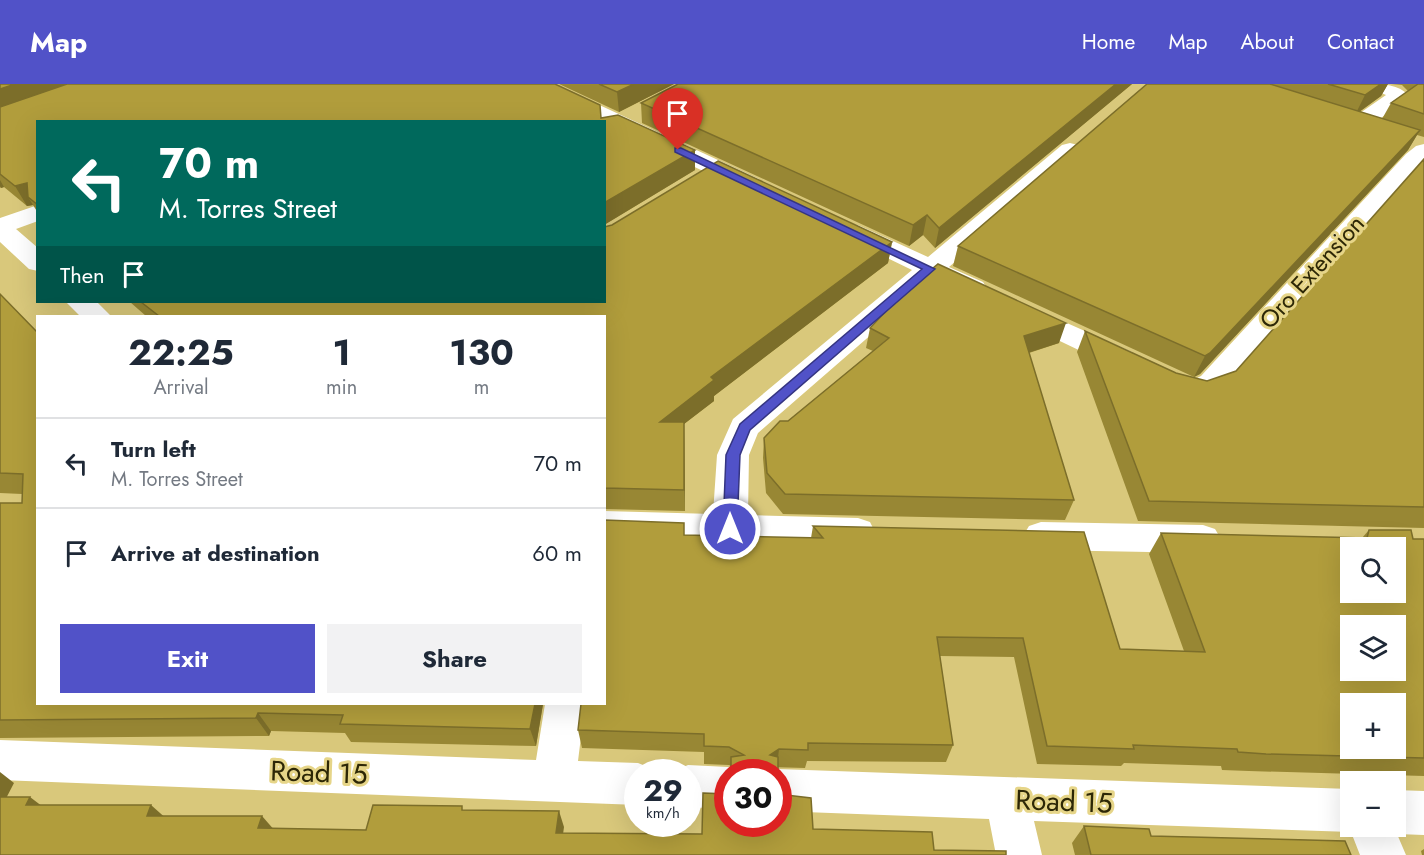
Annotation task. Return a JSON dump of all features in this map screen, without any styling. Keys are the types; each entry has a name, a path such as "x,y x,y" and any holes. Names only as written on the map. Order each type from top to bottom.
{"street":[{"path":"537,84 771,194"},
{"path":"1358,125 1398,96 1395,91 1376,84"},
{"path":"1336,118 1380,132"},
{"path":"730,529 733,455 744,427 1092,132"},
{"path":"1413,145 1424,146"},
{"name":"Oro Extension","path":"930,269 1151,372 1197,390 1212,383 1413,145"},
{"path":"689,186 717,169"},
{"path":"36,213 0,228 36,261"},
{"path":"825,219 930,269"},
{"path":"81,303 96,315"},
{"path":"606,525 892,532"},
{"path":"1006,535 1233,540"},
{"path":"554,781 565,705"},
{"name":"Road 15","path":"0,760 624,784"},
{"name":"Road 15","path":"792,791 1340,811"},
{"path":"1007,799 1019,855"},
{"path":"1406,812 1424,813"},
{"path":"1376,837 1383,855"}],"building":[{"path":"0,84 15,84 0,89"},
{"path":"67,84 555,84 600,105 601,118 618,115 695,150 606,202 606,120 36,120 36,203 28,197 27,183 15,186 0,174 0,107"},
{"path":"599,84 634,84 617,92"},
{"path":"678,84 1116,84 939,228 927,215 913,225 641,103"},
{"path":"1147,84 1270,84 1420,130 1205,356 958,246"},
{"path":"1328,84 1381,84 1365,95"},
{"path":"1418,84 1424,84 1424,114 1391,103"},
{"path":"1424,159 1424,507 1149,501 1085,331 1176,373 1207,381 1236,371"},
{"path":"718,161 892,242 711,377 714,380 660,422 684,422 684,490 606,488 606,315 158,315 142,303 606,303 606,226"},
{"path":"938,264 1066,323 1024,336 1074,500 785,494 767,473 764,438 780,421 788,421 889,338 870,328 902,294"},
{"path":"0,294 36,331 36,705 535,705 530,729 340,724 343,715 258,713 256,718 0,720 0,503 22,503 23,474 0,473"},
{"path":"606,520 684,523 684,535 823,538 813,526 1084,532 1120,649 1205,652 1161,533 1340,537 1340,603 1406,603 1406,537 1367,537 1369,530 1411,530 1413,539 1424,539 1424,758 1406,758 1406,693 1340,693 1340,756 1266,754 1238,752 1237,749 1133,745 1134,749 1047,746 1023,638 937,637 953,745 808,743 808,750 779,749 770,755 778,759 731,759 731,757 744,755 729,747 704,746 704,734 578,730 581,705 606,705"},
{"path":"703,793 714,793 714,837 792,837 792,796 811,798 813,829 932,832 934,850 1006,851 1006,855 0,855 0,797 30,797 26,805 151,805 147,816 262,816 258,828 366,830 373,805 462,806 462,810 559,811 556,833 624,833 624,837 702,837"},
{"path":"1084,826 1149,829 1151,836 1345,841 1351,855 1091,855"}],"route":[{"path":"678,150 930,269 744,427 733,455 730,529"}]}
